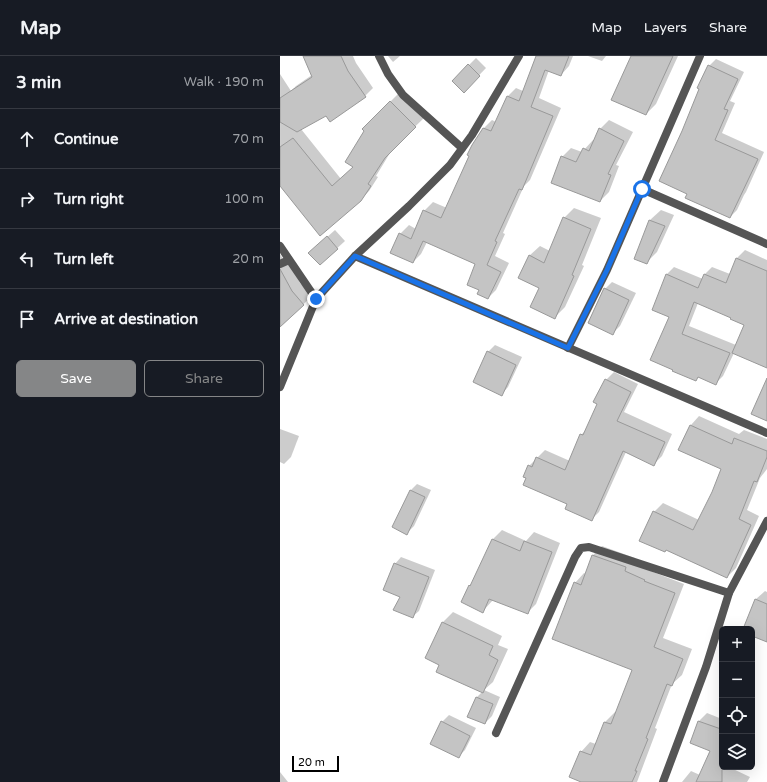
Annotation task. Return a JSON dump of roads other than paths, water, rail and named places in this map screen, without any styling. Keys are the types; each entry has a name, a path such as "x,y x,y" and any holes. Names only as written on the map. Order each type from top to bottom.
{"street":[{"path":"379,56 388,74 403,95 462,148"},
{"path":"280,387 316,299 355,256 410,206 450,165 472,135 519,56"},
{"path":"568,348 607,270 700,56"},
{"path":"642,189 767,244"},
{"path":"280,246 316,299"},
{"path":"355,256 767,433"},
{"path":"280,264 289,260"},
{"path":"663,782 706,667 729,594 767,521"},
{"path":"496,733 575,557 581,548 589,547 729,594"}]}
